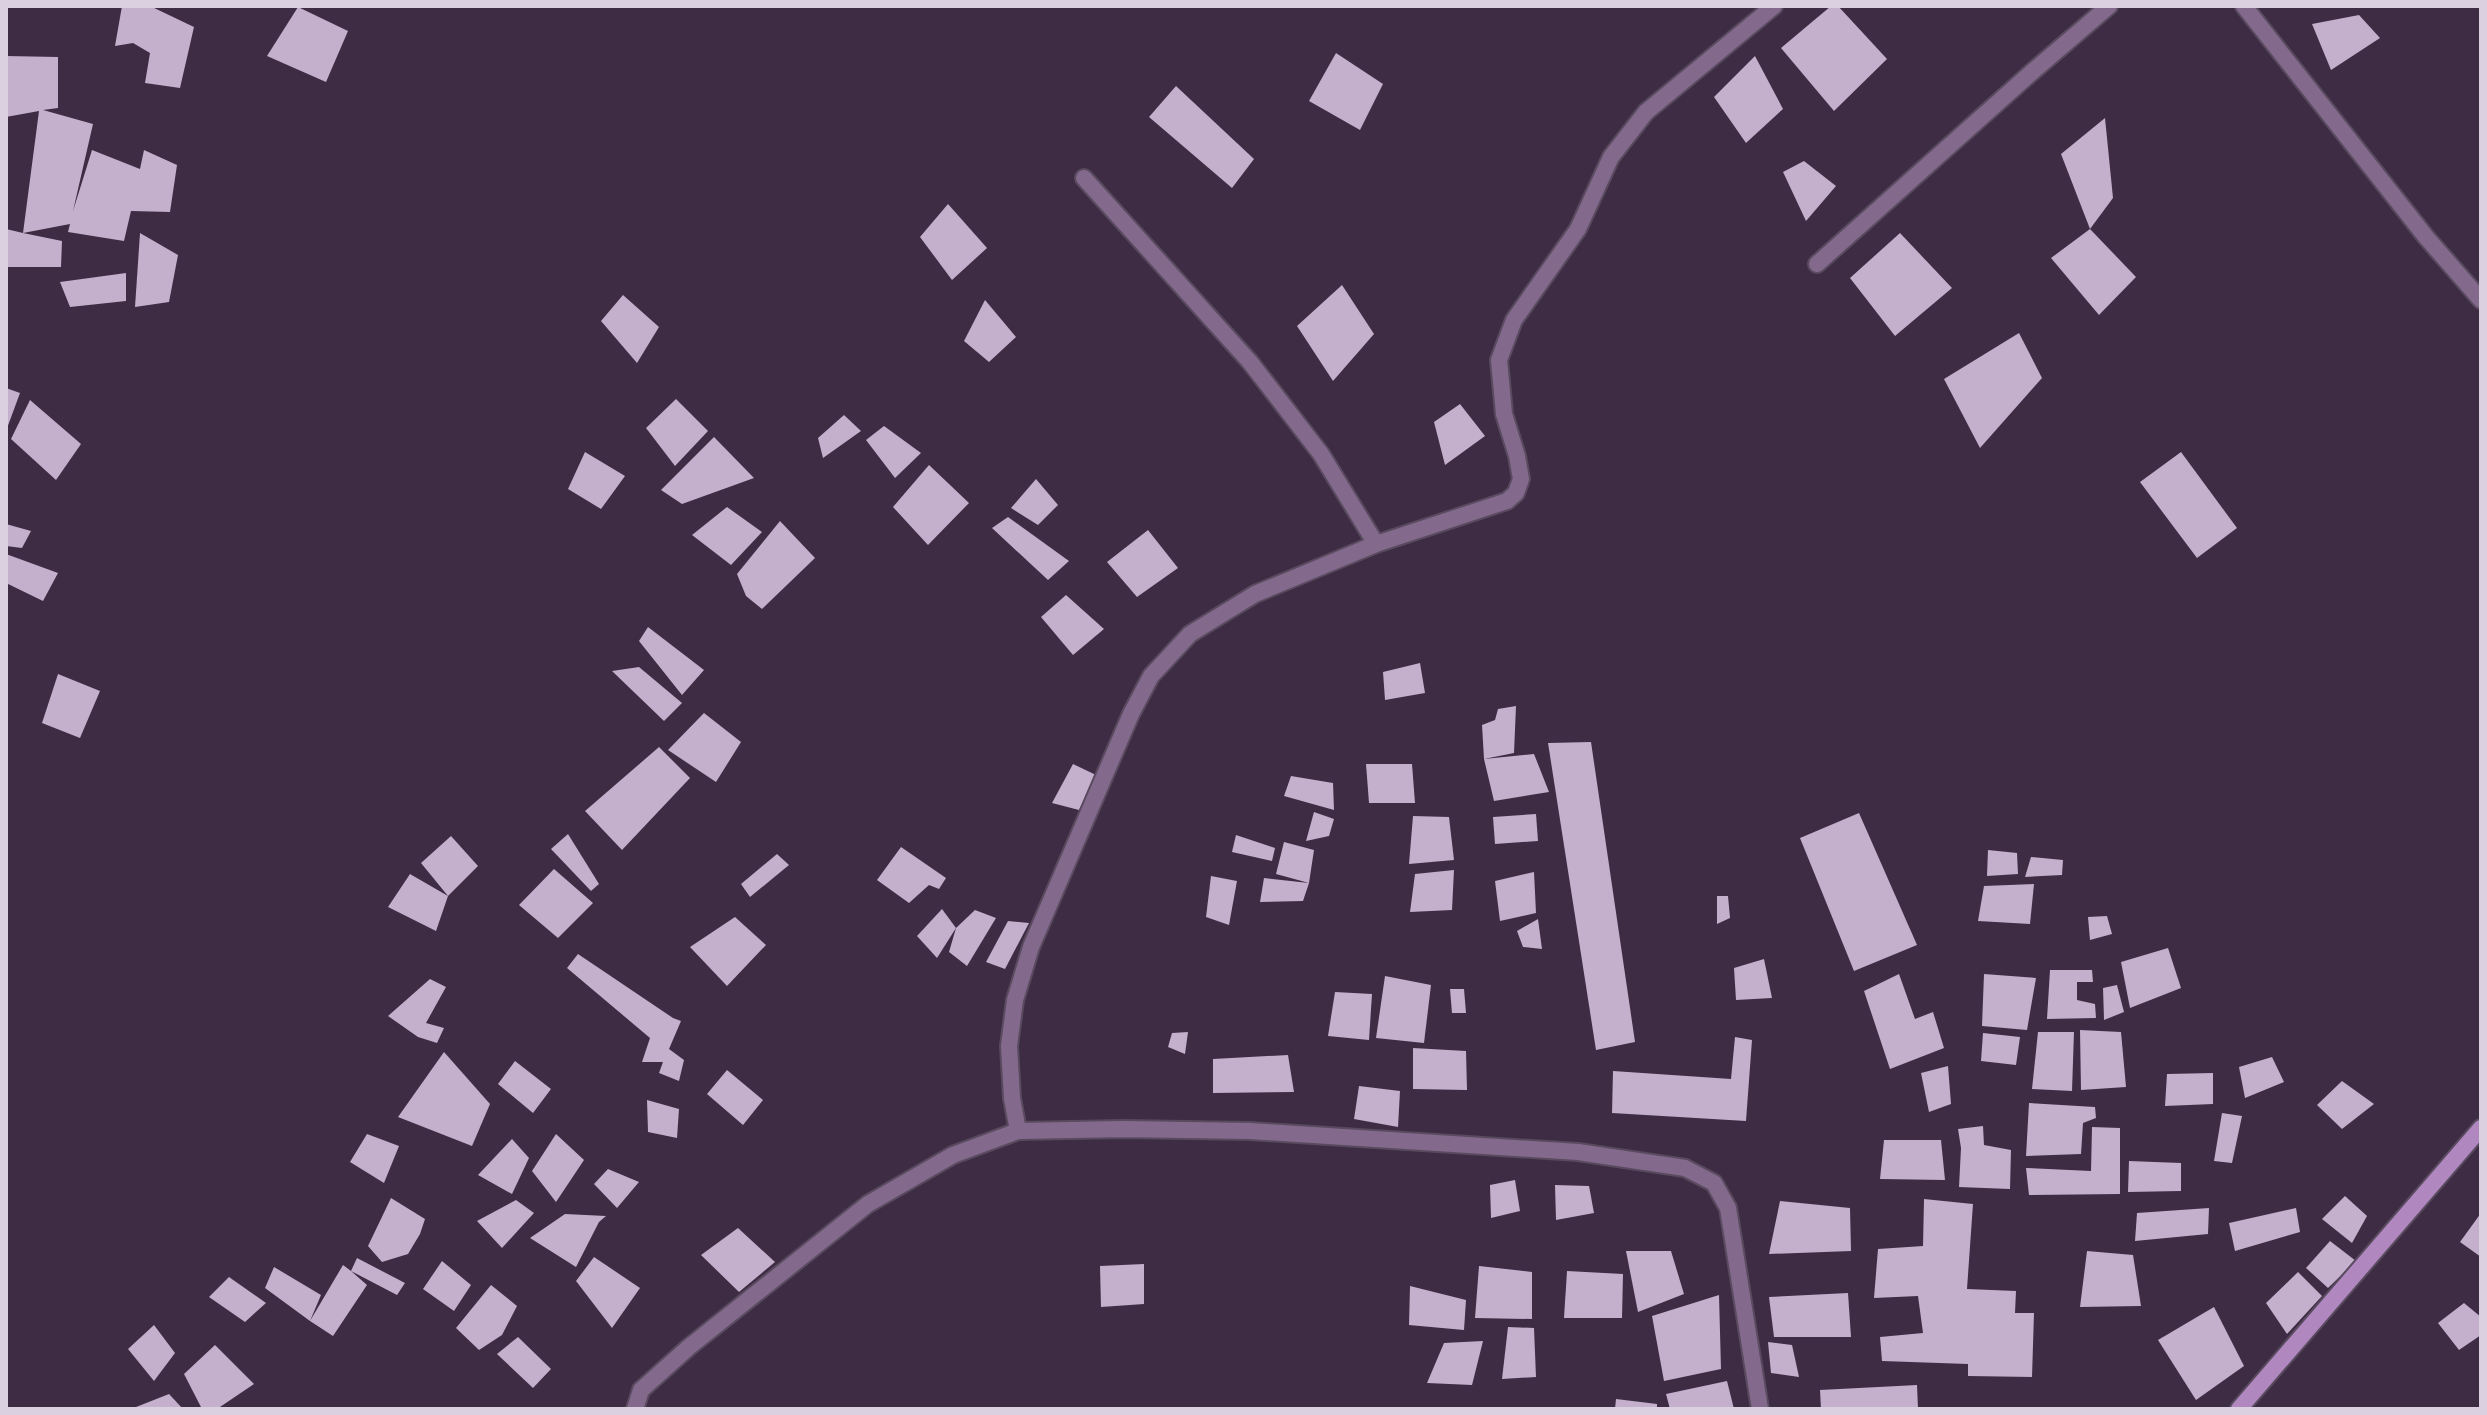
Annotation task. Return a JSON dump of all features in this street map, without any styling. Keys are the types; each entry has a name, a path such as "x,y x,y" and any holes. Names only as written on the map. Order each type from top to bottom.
{"street":[{"path":"1018,1131 1012,1098 1009,1046 1015,1000 1031,947 1131,714 1151,676 1190,634 1255,594 1376,544 1507,501 1516,493 1521,479 1504,414 1499,360 1514,320 1578,229 1611,157 1646,112 1774,6"},
{"path":"1817,264 2109,6"},
{"path":"2244,6 2426,237 2481,300"},
{"path":"1084,178 1250,362 1321,454 1376,544"},
{"path":"2239,1409 2481,1128"},
{"path":"635,1409 641,1390 689,1347 868,1204 953,1155 1018,1131 1123,1129 1250,1131 1578,1152 1685,1168 1714,1183 1728,1208 1760,1409"}],"building":[{"path":"122,6 150,6 194,27 180,88 145,83 150,53 133,43 115,46"},
{"path":"1831,6 1838,6 1887,59 1834,111 1781,48"},
{"path":"298,7 348,31 326,82 267,56"},
{"path":"2359,15 2380,38 2331,70 2312,24"},
{"path":"1336,53 1383,84 1360,130 1309,101"},
{"path":"6,56 58,57 58,108 43,110 93,124 73,211 92,150 140,169 144,150 177,165 170,212 131,211 124,241 68,232 70,224 23,233 39,111 6,117"},
{"path":"1755,56 1783,109 1746,143 1714,97"},
{"path":"1176,86 1254,159 1232,188 1149,117"},
{"path":"2105,118 2113,198 2090,229 2061,154"},
{"path":"1804,161 1836,186 1806,221 1783,172"},
{"path":"948,204 987,248 952,280 920,237"},
{"path":"6,229 62,241 61,267 6,267"},
{"path":"2090,229 2136,277 2099,315 2051,258"},
{"path":"140,233 178,255 169,302 135,307"},
{"path":"1900,233 1952,288 1895,336 1850,278"},
{"path":"126,273 126,301 70,307 60,282"},
{"path":"1342,285 1374,334 1333,381 1297,326"},
{"path":"623,295 659,327 637,363 601,321"},
{"path":"985,300 1016,337 989,362 964,341"},
{"path":"2019,333 2042,378 1980,448 1944,379"},
{"path":"6,388 20,393 6,431"},
{"path":"676,399 708,431 675,466 646,428"},
{"path":"30,400 81,444 56,480 11,439"},
{"path":"1460,404 1485,436 1445,465 1434,422"},
{"path":"844,415 861,431 823,458 818,438"},
{"path":"884,426 921,453 895,478 866,440"},
{"path":"714,437 754,478 682,504 661,490"},
{"path":"585,452 625,476 601,509 568,489"},
{"path":"2181,452 2237,528 2197,558 2140,482"},
{"path":"929,465 969,503 928,545 893,507"},
{"path":"1036,479 1058,505 1038,525 1011,508"},
{"path":"727,507 762,532 731,565 692,535"},
{"path":"1008,517 1069,561 1048,580 992,528"},
{"path":"780,521 815,558 762,609 746,596 737,574"},
{"path":"6,524 31,531 22,548 6,546"},
{"path":"1148,530 1178,568 1137,597 1107,562"},
{"path":"6,554 58,573 43,601 6,583"},
{"path":"1066,595 1104,629 1073,655 1041,617"},
{"path":"648,627 704,670 682,695 639,641"},
{"path":"1420,663 1425,693 1385,700 1383,672"},
{"path":"639,667 682,703 664,721 612,671"},
{"path":"58,674 100,691 80,738 42,723"},
{"path":"1516,706 1514,753 1484,759 1482,725 1495,720 1498,709"},
{"path":"704,713 741,742 716,782 668,750"},
{"path":"1591,742 1635,1042 1596,1050 1548,743"},
{"path":"659,747 690,778 622,850 585,811"},
{"path":"1534,754 1549,792 1494,801 1484,759"},
{"path":"1073,764 1096,775 1079,810 1052,803"},
{"path":"1366,764 1412,764 1415,803 1369,803"},
{"path":"1291,776 1333,783 1334,810 1284,796"},
{"path":"1314,812 1334,819 1329,836 1306,841"},
{"path":"1859,813 1917,945 1854,971 1800,838"},
{"path":"1536,814 1538,841 1495,844 1493,817"},
{"path":"1413,816 1449,817 1454,860 1409,864"},
{"path":"568,834 599,884 591,891 551,849"},
{"path":"1236,835 1275,848 1272,861 1232,852"},
{"path":"451,836 478,866 448,896 421,863"},
{"path":"1284,842 1314,850 1309,883 1276,874"},
{"path":"901,847 946,878 939,889 929,885 909,903 877,880"},
{"path":"1988,850 2017,853 2018,874 1987,876"},
{"path":"777,854 789,865 750,897 741,884"},
{"path":"2031,857 2063,860 2062,875 2025,877"},
{"path":"554,869 593,903 558,938 519,905"},
{"path":"1454,870 1452,910 1410,912 1415,874"},
{"path":"1534,872 1536,913 1500,921 1495,881"},
{"path":"410,874 448,896 436,931 388,907"},
{"path":"1211,876 1237,881 1229,925 1206,917"},
{"path":"1264,878 1309,883 1303,901 1260,902"},
{"path":"2034,884 2030,924 1978,921 1984,886"},
{"path":"1717,896 1728,896 1730,918 1717,924"},
{"path":"942,909 956,928 937,958 917,936"},
{"path":"975,910 996,918 967,966 949,952 956,928"},
{"path":"2107,916 2112,934 2090,940 2088,917"},
{"path":"735,917 766,945 727,986 690,947"},
{"path":"1538,919 1542,949 1523,947 1517,931"},
{"path":"1008,921 1029,923 1005,969 986,962"},
{"path":"2168,948 2181,988 2130,1008 2121,962"},
{"path":"578,954 681,1021 669,1049 684,1060 679,1081 659,1073 663,1062 642,1062 650,1038 567,968"},
{"path":"1764,959 1772,998 1736,1000 1734,968"},
{"path":"2050,970 2092,970 2093,982 2077,982 2077,1000 2095,1004 2096,1018 2047,1019"},
{"path":"1899,974 1915,1019 1933,1012 1944,1048 1890,1069 1864,991"},
{"path":"1984,974 2036,978 2027,1030 1982,1026"},
{"path":"1385,976 1431,985 1424,1043 1376,1038"},
{"path":"430,979 446,987 426,1023 444,1028 437,1043 418,1037 388,1016"},
{"path":"2117,985 2124,1012 2104,1020 2103,988"},
{"path":"1450,989 1464,989 1466,1013 1452,1013"},
{"path":"1335,992 1372,994 1369,1040 1328,1036"},
{"path":"2080,1030 2121,1032 2126,1087 2081,1090"},
{"path":"1188,1032 1185,1054 1168,1047 1172,1033"},
{"path":"2038,1032 2074,1032 2072,1091 2032,1089"},
{"path":"1983,1033 2020,1037 2016,1065 1981,1061"},
{"path":"1735,1037 1752,1040 1746,1121 1612,1113 1613,1071 1731,1079"},
{"path":"1413,1048 1466,1051 1467,1090 1413,1089"},
{"path":"444,1052 490,1104 472,1146 398,1117"},
{"path":"1288,1055 1294,1092 1213,1093 1213,1059"},
{"path":"2272,1057 2284,1082 2245,1098 2239,1067"},
{"path":"515,1061 551,1089 533,1113 498,1084"},
{"path":"1948,1066 1951,1104 1929,1112 1921,1073"},
{"path":"727,1070 763,1100 743,1125 707,1094"},
{"path":"2213,1073 2213,1104 2165,1106 2167,1074"},
{"path":"2342,1081 2374,1104 2342,1129 2317,1105"},
{"path":"1359,1086 1400,1091 1398,1127 1354,1119"},
{"path":"647,1100 679,1109 677,1138 648,1132"},
{"path":"2029,1103 2095,1107 2096,1118 2083,1123 2081,1154 2026,1156"},
{"path":"2222,1113 2242,1116 2232,1163 2214,1161"},
{"path":"1983,1126 1984,1145 2011,1150 2010,1189 1959,1187 1961,1148 1958,1129"},
{"path":"2092,1127 2120,1128 2120,1194 2029,1195 2026,1168 2091,1171"},
{"path":"367,1134 399,1146 384,1183 350,1162"},
{"path":"556,1134 584,1160 556,1202 532,1171"},
{"path":"512,1139 529,1158 512,1194 478,1175"},
{"path":"1884,1140 1941,1140 1945,1180 1880,1179"},
{"path":"2129,1161 2181,1163 2181,1191 2128,1192"},
{"path":"608,1169 639,1182 617,1208 594,1184"},
{"path":"1515,1180 1520,1211 1491,1218 1490,1185"},
{"path":"1555,1185 1589,1186 1594,1213 1556,1220"},
{"path":"2345,1196 2367,1216 2352,1243 2322,1219"},
{"path":"391,1198 425,1219 408,1254 382,1262 368,1246"},
{"path":"1924,1199 1973,1204 1967,1289 2016,1291 2015,1313 2034,1313 2032,1377 1968,1376 1968,1364 1882,1361 1880,1337 1923,1333 1918,1296 1874,1298 1878,1249 1923,1246"},
{"path":"516,1200 534,1213 502,1248 477,1221"},
{"path":"1780,1201 1850,1208 1851,1251 1769,1254"},
{"path":"2209,1208 2208,1234 2135,1241 2137,1213"},
{"path":"2296,1208 2300,1232 2235,1251 2229,1223"},
{"path":"2481,1213 2481,1257 2460,1242"},
{"path":"565,1214 606,1216 599,1222 576,1267 530,1238"},
{"path":"738,1228 775,1262 739,1292 701,1255"},
{"path":"2330,1241 2356,1261 2328,1288 2306,1268"},
{"path":"1626,1251 1671,1251 1684,1294 1638,1312"},
{"path":"2087,1251 2133,1255 2141,1306 2080,1307"},
{"path":"594,1257 640,1288 612,1328 576,1281"},
{"path":"357,1258 405,1283 397,1295 351,1271"},
{"path":"442,1261 471,1285 454,1311 423,1289"},
{"path":"1144,1264 1144,1304 1101,1307 1100,1266"},
{"path":"343,1265 367,1285 333,1336 310,1321"},
{"path":"1479,1266 1532,1272 1532,1319 1475,1318"},
{"path":"274,1267 321,1295 310,1321 265,1288"},
{"path":"1567,1271 1623,1274 1622,1318 1564,1318"},
{"path":"2298,1272 2322,1296 2287,1334 2266,1303"},
{"path":"229,1277 266,1303 245,1322 209,1297"},
{"path":"491,1285 517,1306 502,1335 479,1350 456,1328"},
{"path":"1410,1286 1466,1300 1464,1330 1409,1325"},
{"path":"1848,1293 1851,1337 1774,1337 1769,1297"},
{"path":"1719,1295 1721,1369 1664,1381 1652,1316"},
{"path":"2464,1303 2481,1317 2481,1335 2459,1350 2438,1323"},
{"path":"2214,1307 2244,1366 2196,1400 2158,1340"},
{"path":"154,1325 175,1353 154,1381 128,1349"},
{"path":"1508,1327 1534,1328 1536,1377 1502,1379"},
{"path":"518,1337 551,1369 533,1388 497,1354"},
{"path":"1483,1341 1472,1385 1427,1383 1444,1343"},
{"path":"1768,1342 1792,1345 1799,1377 1771,1373"},
{"path":"215,1345 254,1384 217,1409 202,1409 184,1374"},
{"path":"1727,1381 1734,1409 1670,1409 1666,1394"},
{"path":"1917,1385 1918,1409 1821,1409 1820,1390"},
{"path":"169,1394 183,1409 131,1409"},
{"path":"1616,1399 1657,1404 1657,1409 1615,1409"}]}
